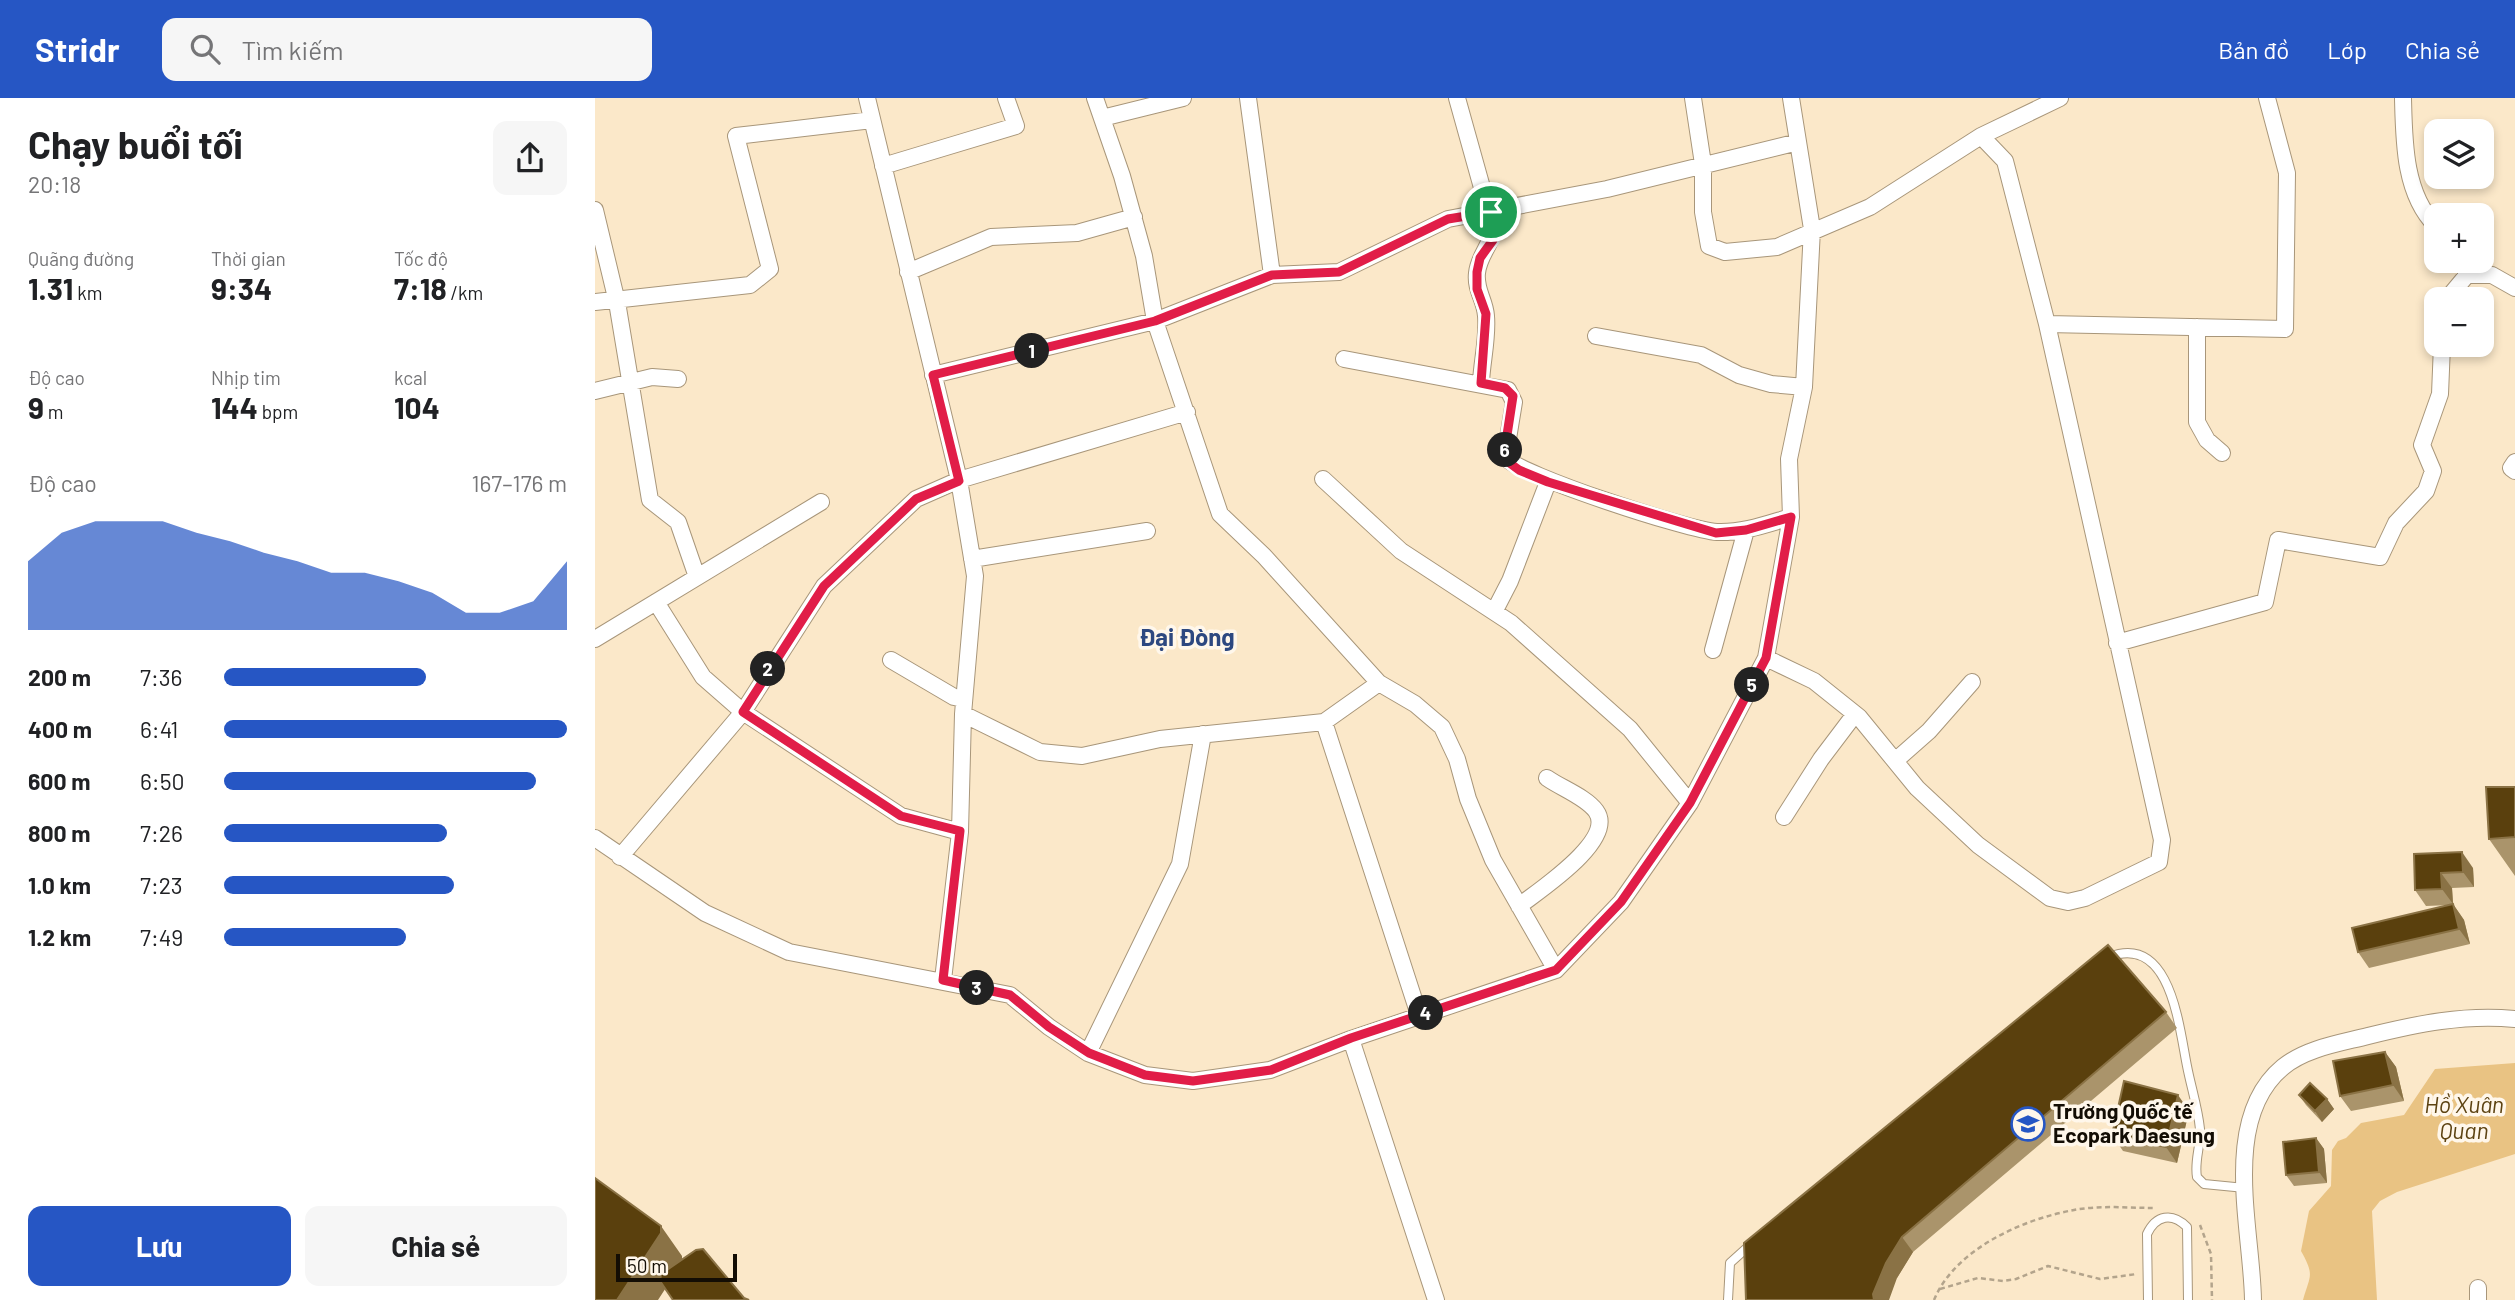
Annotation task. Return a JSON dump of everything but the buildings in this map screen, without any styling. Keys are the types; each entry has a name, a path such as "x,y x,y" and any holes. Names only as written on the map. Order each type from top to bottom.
{"street":[{"path":"867,98 959,481 975,576 964,706 960,831 943,980"},
{"path":"883,166 1016,126 1006,98"},
{"path":"1095,98 1134,217 1155,321 1220,514 1264,556 1379,683 1415,704 1442,727 1457,759 1468,799 1493,860 1556,970"},
{"path":"1102,118 1183,98"},
{"path":"1248,98 1272,275"},
{"path":"1457,98 1491,212 1493,240 1480,258 1477,272 1477,289 1486,314 1481,383"},
{"path":"1693,98 1703,164 1703,212 1709,246 1725,252 1777,247 1812,229 1870,207 1981,136 2060,98"},
{"path":"595,838 705,913 789,952 1010,995 1049,1027 1089,1053 1145,1075 1193,1081 1271,1070 1351,1038 1556,970 1621,902 1690,803 1766,658 1791,517 1789,458 1804,387 1812,229 1794,143 1791,98"},
{"path":"2047,324 2285,328 2287,173 2267,98"},
{"path":"2403,98 2404,141 2414,191 2424,214"},
{"path":"595,302 617,302 750,285 770,269 736,135 872,120"},
{"path":"1766,658 1814,681 1855,714 1917,788 1978,845 2050,898 2068,902 2085,898 2159,862 2162,840 2047,324 2005,162 1981,136"},
{"path":"933,375 1155,321 1272,275 1339,272 1448,219 1607,189 1794,143"},
{"path":"595,210 617,302 628,383 650,500 678,522 698,577"},
{"path":"908,272 991,237 1077,233 1134,217"},
{"path":"2484,273 2515,288"},
{"path":"2197,327 2197,422 2207,440 2222,453"},
{"path":"1596,336 1701,355 1739,375 1771,384 1804,387"},
{"path":"2117,643 2265,602 2278,540 2380,557 2396,523 2426,491 2433,471 2422,445 2440,394 2442,357"},
{"path":"1344,359 1505,388 1513,396 1505,448 1507,461 1519,470 1548,482 1716,533 1746,530 1791,517"},
{"path":"595,391 652,377 678,379"},
{"path":"620,857 743,712 824,586 916,499 959,481 1187,412"},
{"path":"2515,461 2511,468 2515,471"},
{"path":"1323,479 1401,551 1511,624 1630,729 1690,803"},
{"path":"1494,612 1510,581 1548,482"},
{"path":"595,639 821,502"},
{"path":"1713,650 1746,530"},
{"path":"972,559 1147,531"},
{"path":"656,602 702,677 743,712 901,816 960,831"},
{"path":"891,660 1041,752 1082,755 1160,739 1324,722 1379,683"},
{"path":"1895,761 1929,732 1972,682"},
{"path":"1784,817 1828,748 1855,714"},
{"path":"1324,722 1419,1015"},
{"path":"1089,1053 1180,864 1203,734"},
{"path":"1519,906 1573,865 1599,828 1599,816 1590,805 1547,778"},
{"path":"2253,1300 2244,1143 2266,1084 2284,1065 2313,1051 2442,1020 2487,1016 2515,1019"},
{"path":"1351,1038 1436,1300"}],"lane":[{"path":"2101,960 2115,954 2134,956 2149,959 2159,969 2170,991 2179,1023 2196,1106 2200,1141 2197,1177 2204,1184 2245,1188"},
{"path":"2148,1300 2147,1234 2151,1225 2161,1217 2173,1217 2187,1227 2188,1300"},
{"path":"1728,1300 1730,1264 1760,1235"}],"path":[{"path":"1934,1300 1954,1270 1987,1242 2035,1220 2075,1209 2165,1208"},
{"path":"2197,1221 2211,1254 2212,1300"},
{"path":"1940,1289 1978,1278 2003,1281 2017,1279 2048,1266 2100,1279 2147,1272"}],"water":[{"name":"Hồ Xuân Quan","path":"2515,1063 2515,1154 2397,1192 2380,1201 2372,1211 2377,1300 2303,1300 2310,1276 2301,1251 2309,1211 2331,1186 2332,1150 2338,1141 2346,1138 2361,1123 2404,1115 2435,1069"}],"place":[{"name":"Trường Quốc tế Ecopark Daesung","path":"2028,1124"}],"district":[{"name":"Đại Đòng","path":"1187,638"}],"route":[{"path":"1491,212 1493,240 1482,253 1477,272 1477,289 1485,308 1487,326 1481,383 1505,388 1513,396 1505,448 1507,461 1519,470 1548,482 1716,533 1746,530 1791,517 1766,658 1690,803 1621,902 1556,970 1351,1038 1271,1070 1193,1081 1145,1075 1089,1053 1049,1027 1010,995 943,980 946,934 960,831 901,816 743,712 772,662 824,586 916,499 959,481 933,375 1155,321 1272,275 1339,272 1448,219 1491,212"}]}
